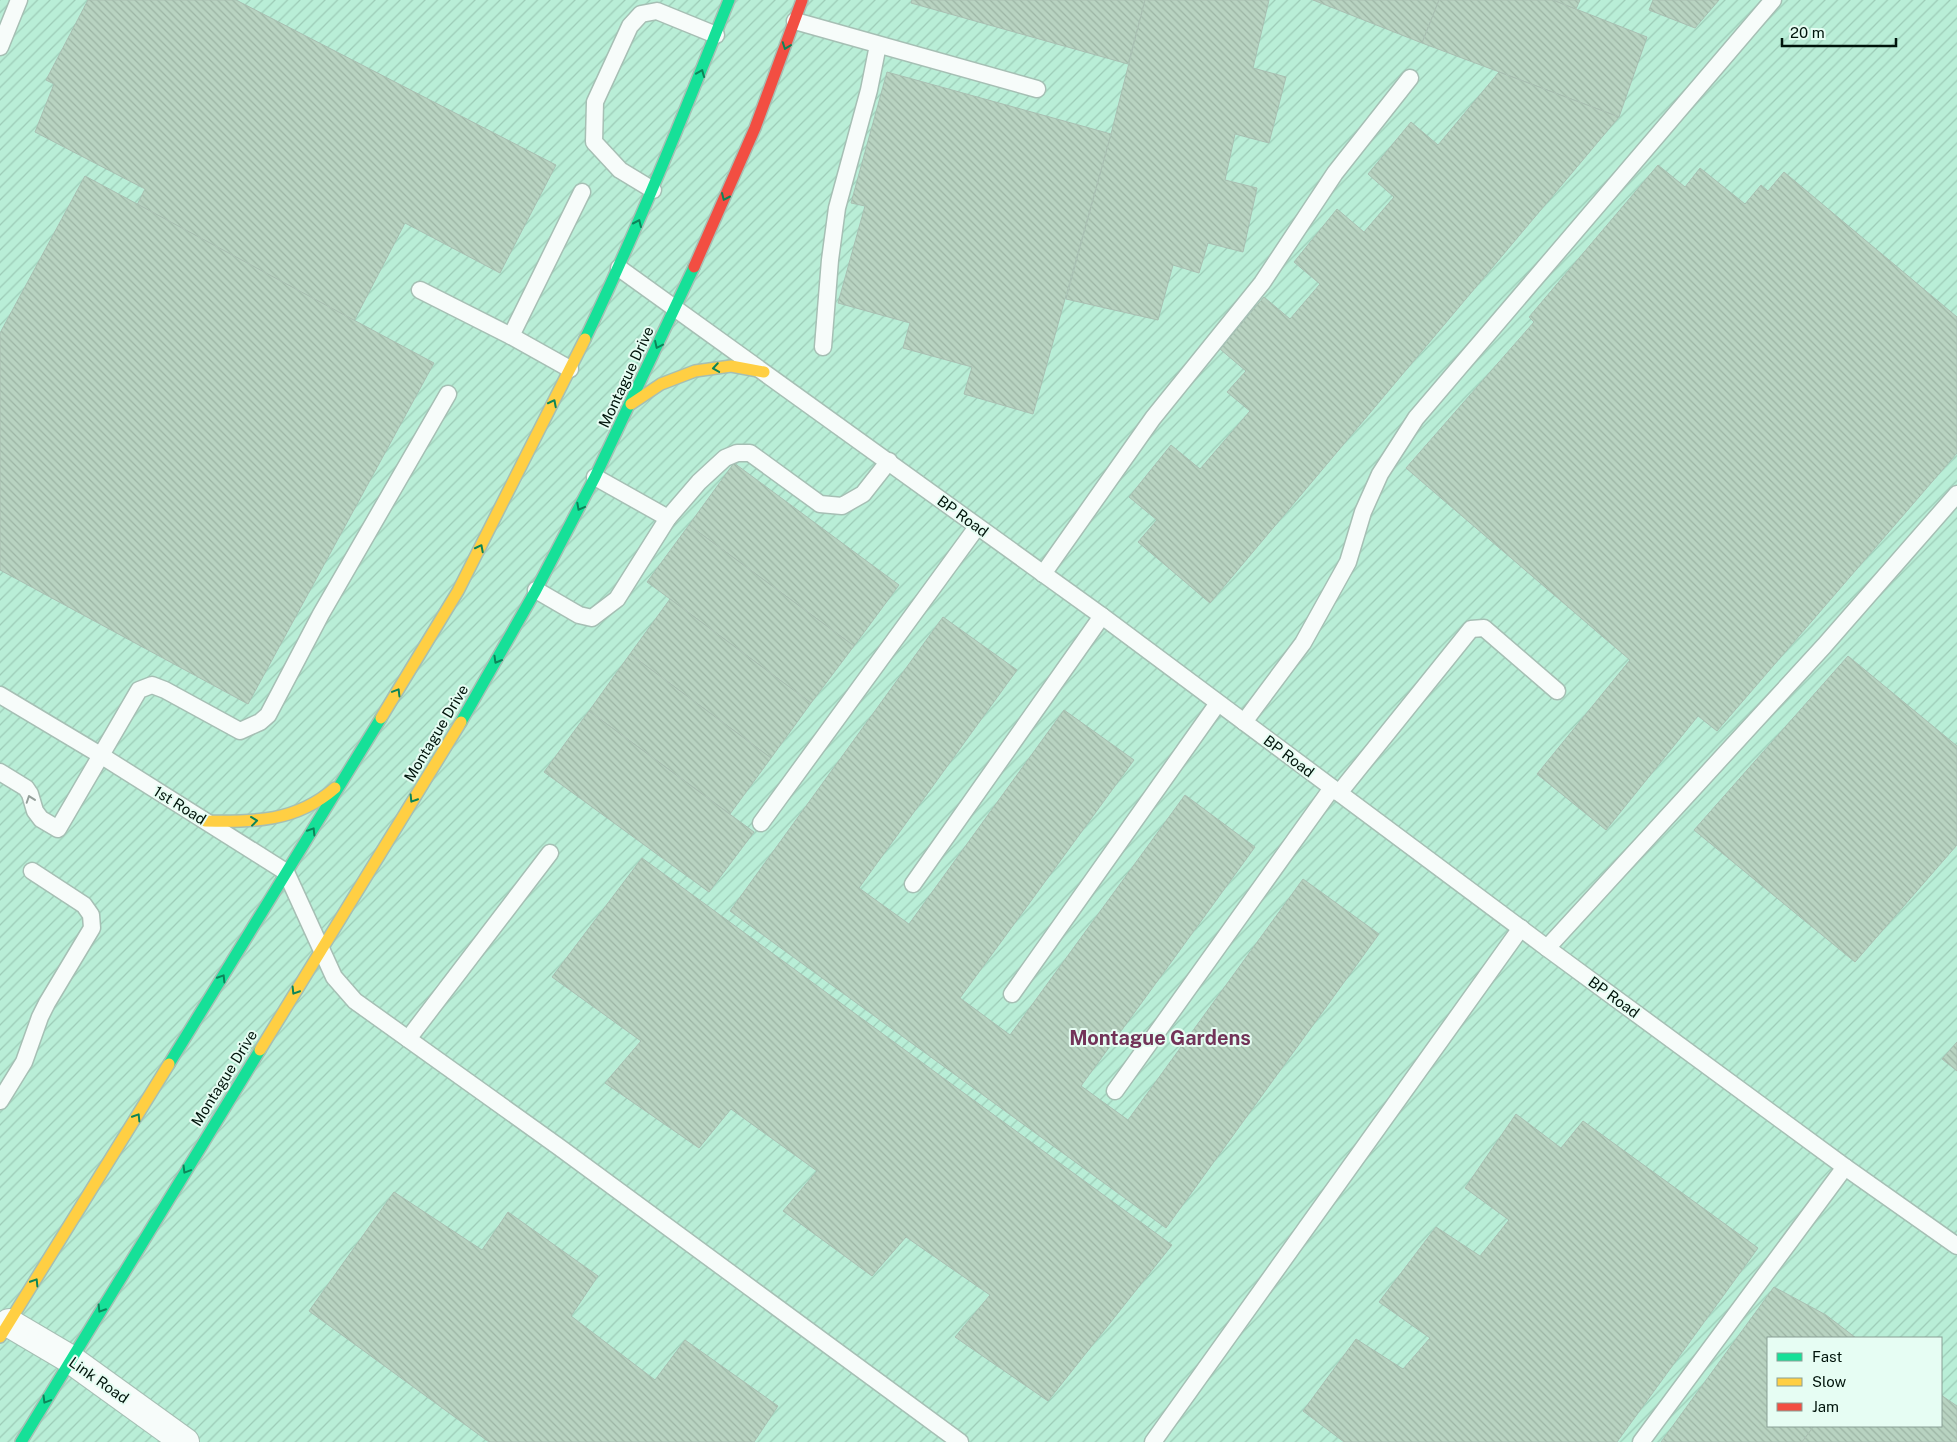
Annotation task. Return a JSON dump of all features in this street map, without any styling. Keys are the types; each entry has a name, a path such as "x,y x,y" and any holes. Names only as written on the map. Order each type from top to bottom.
{"main road":[{"path":"3,1326 342,783 458,591 619,268 653,190 729,0"},
{"name":"Montague Drive","path":"21,1442 464,717 536,590 595,477 676,307 754,128 802,0"},
{"path":"631,404 661,384 695,371 731,366 764,372"},
{"path":"205,821 243,822 279,818 313,805 342,783"}],"street":[{"name":"Link Road","path":"3,1326 70,1359 185,1442"}],"lane":[{"path":"0,47 19,0"},
{"path":"1244,722 1303,643 1348,562 1363,512 1380,474 1416,418 1773,0"},
{"path":"653,190 620,170 594,142 595,102 630,26 641,14 657,11 716,35"},
{"path":"795,21 878,46 1037,89"},
{"path":"824,347 830,260 837,208 878,46"},
{"path":"1043,574 1153,418 1262,283 1335,173 1410,78"},
{"path":"512,336 582,192"},
{"name":"BP Road","path":"619,268 676,307 1102,616 1547,948 1845,1167 1957,1246"},
{"path":"420,290 512,336 570,368"},
{"path":"0,772 26,788 30,794 34,811 41,819 58,829 139,690 152,685 165,690 240,731 260,722 268,715 321,614 448,394"},
{"path":"536,590 579,615 592,618 617,599 668,518 699,482 725,458 737,453 750,453 820,504 842,506 863,494 889,461"},
{"path":"595,477 668,518"},
{"path":"1547,948 1824,646 1957,494"},
{"path":"761,823 977,527"},
{"path":"913,884 1102,616"},
{"path":"1115,1091 1336,791 1471,629 1484,628 1557,691"},
{"name":"1st Road","path":"0,695 102,756 286,872"},
{"path":"1012,994 1218,703"},
{"path":"408,1039 550,853"},
{"path":"0,1101 24,1062 47,1003 92,928 91,915 84,905 32,871"},
{"path":"286,872 334,977 355,1001 559,1147 960,1442"},
{"path":"1153,1442 1521,928"},
{"path":"1641,1442 1845,1167"}],"shaded area":[{"path":"0,0 1957,0 1957,1442 0,1442"}],"building":[{"path":"88,0 236,0 556,165 500,273 405,223 354,321 137,205 145,189 35,132 54,84 46,80"},
{"path":"912,0 1145,0 1128,64 911,3"},
{"path":"1145,0 1269,0 1253,68 1286,77 1269,143 1235,134 1225,180 1257,188 1243,252 1208,243 1199,273 1173,265 1158,320 1066,299"},
{"path":"1313,0 1439,0 1422,43"},
{"path":"1439,0 1553,0 1647,37 1619,117 1422,43"},
{"path":"1553,0 1580,0 1576,9"},
{"path":"1653,0 1719,0 1695,28 1649,10"},
{"path":"887,72 1111,134 1033,414 964,394 972,367 903,348 910,323 838,303 865,206 851,203"},
{"path":"1499,72 1619,117 1210,603 1138,542 1157,520 1129,497 1171,445 1200,469 1250,411 1227,392 1246,371 1220,349 1264,297 1290,319 1320,284 1294,262 1337,209 1364,232 1394,197 1368,174 1411,122 1438,145"},
{"path":"1658,165 1685,187 1700,168 1745,204 1761,185 1768,191 1784,172 1957,317 1957,453 1717,731 1698,716 1606,830 1537,774 1630,660 1406,468 1534,322 1529,317"},
{"path":"85,176 434,363 248,704 0,570 0,333"},
{"path":"734,463 899,585 854,646 689,525"},
{"path":"689,525 854,646 811,703 647,582"},
{"path":"670,599 811,703 771,758 630,654"},
{"path":"943,617 1017,670 859,888 909,924 1064,710 1134,760 960,998 1010,1035 1185,795 1255,847 1081,1086 1128,1120 1303,879 1379,934 1166,1228 730,911"},
{"path":"630,654 771,758 730,814 589,711"},
{"path":"1848,656 1957,746 1957,845 1855,962 1694,830"},
{"path":"589,711 754,832 709,892 544,772"},
{"path":"642,858 1172,1245 1048,1401 955,1337 990,1295 906,1237 872,1276 783,1211 817,1171 731,1109 699,1148 605,1083 641,1041 552,977"},
{"path":"1957,1042 1957,1071 1942,1059"},
{"path":"1516,1114 1561,1148 1583,1121 1758,1248 1617,1442 1344,1442 1303,1411 1356,1339 1403,1369 1430,1338 1379,1302 1436,1227 1480,1256 1509,1220 1465,1188"},
{"path":"394,1192 482,1250 508,1212 598,1276 571,1316 655,1380 685,1340 778,1406 754,1442 489,1442 309,1311"},
{"path":"1774,1287 1826,1315 1855,1337 1767,1337 1767,1427 1813,1427 1802,1442 1661,1442"},
{"path":"1942,1396 1957,1406 1957,1442 1802,1442 1813,1427 1942,1427"}],"traffic: fast":[{"path":"585,339 660,171 729,0"},
{"path":"461,722 536,590 595,477 694,267"},
{"path":"169,1064 381,718"},
{"path":"21,1442 260,1050"}],"traffic: slow":[{"path":"381,718 458,591 585,339"},
{"path":"631,404 661,384 695,371 731,366 764,372"},
{"path":"260,1050 461,722"},
{"path":"205,821 257,820 290,814 305,808 335,788"},
{"path":"0,1337 169,1064"}],"traffic: jam":[{"path":"694,267 755,128 802,0"}],"district":[{"name":"Montague Gardens","path":"1160,1038"}]}
